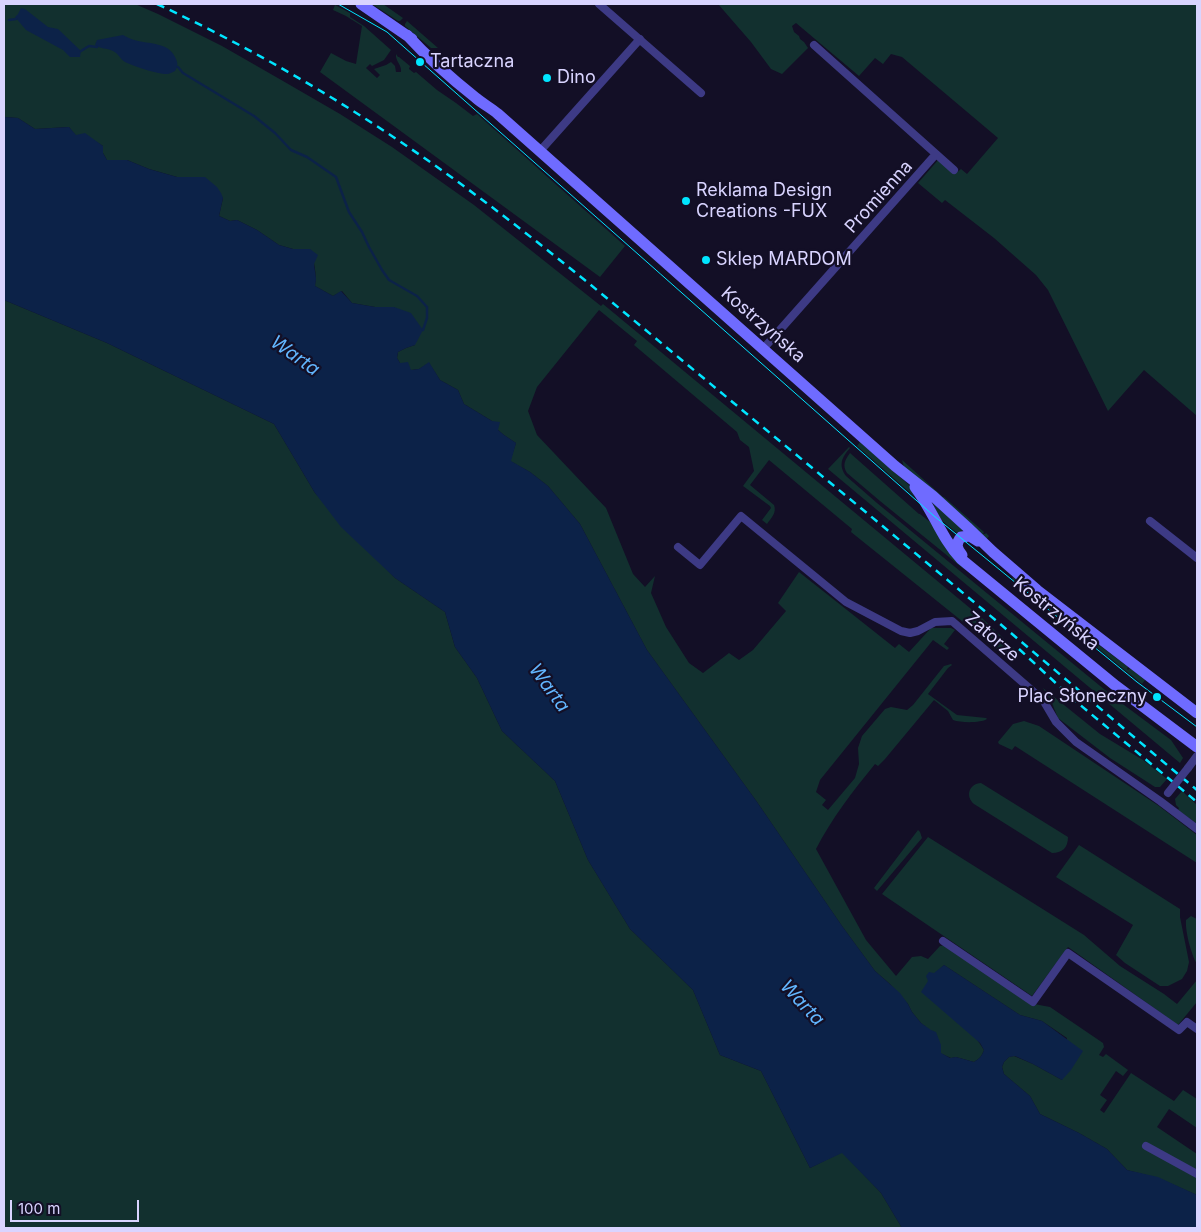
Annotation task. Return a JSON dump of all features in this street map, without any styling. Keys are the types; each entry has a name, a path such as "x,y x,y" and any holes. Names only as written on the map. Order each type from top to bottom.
{"main road":[{"name":"Kostrzyńska","path":"361,4 407,35 447,74 496,112 904,474 920,494 951,548 972,568 1140,705 1197,747"},
{"name":"Kostrzyńska","path":"895,466 933,496 993,552 1075,619 1197,713"},
{"path":"972,568 958,550 957,543 961,538 966,536 972,537 993,552"}],"street":[{"path":"599,4 701,93"},
{"path":"540,151 640,39"},
{"name":"Promienna","path":"814,45 954,170"},
{"name":"Promienna","path":"763,349 936,154"},
{"name":"Zatorze","path":"678,547 700,565 741,516 846,602 901,631 910,633 935,622 952,621 1043,700 1056,722 1076,742 1160,801"},
{"path":"1150,521 1197,558"},
{"path":"1197,756 1160,801 1197,829"},
{"path":"943,941 1033,1002 1068,953 1179,1030 1186,1022 1197,1029"},
{"path":"1146,1146 1197,1174"}],"green space":[{"path":"4,4 135,4 222,46 340,114 392,147 474,205 601,306 603,304 982,618 1019,653 1013,662 851,532 852,529 769,460 750,485 774,505 774,513 767,524 762,520 771,508 770,506 743,486 754,471 749,447 740,440 737,432 634,345 637,341 599,310 537,387 528,411 537,435 606,508 633,574 645,587 655,576 651,593 666,627 689,663 703,673 729,653 739,660 753,650 786,611 778,603 799,572 895,648 899,644 909,652 931,628 951,628 955,630 944,644 949,648 947,650 933,640 820,780 816,792 826,800 822,805 828,810 855,778 859,764 858,748 862,736 885,709 891,707 907,710 944,666 952,665 928,694 957,715 987,719 971,722 953,720 948,711 934,700 885,759 878,766 875,764 867,774 836,816 816,849 866,940 896,976 912,957 921,956 928,959 940,946 945,945 1034,1004 1050,1007 1103,1043 1104,1047 1099,1055 1103,1057 1106,1054 1128,1070 1123,1076 1116,1071 1100,1095 1107,1100 1100,1110 1104,1113 1131,1073 1174,1101 1183,1090 1197,1099 1197,1128 1169,1109 1157,1127 1197,1154 1197,1195 1158,1178 1127,1170 1107,1149 1040,1114 1030,1096 1004,1074 1002,1067 1009,1057 1014,1056 1062,1080 1067,1038 1042,1021 1020,1015 944,965 934,974 984,1050 974,1062 956,1057 951,1058 940,1053 931,1031 921,1023 908,1004 890,984 875,971 757,802 647,650 580,524 548,486 530,472 510,461 516,443 498,430 492,421 464,404 458,390 440,380 429,363 419,369 411,370 400,363 397,358 398,352 415,345 394,307 375,307 352,303 342,291 333,296 315,286 315,267 310,249 293,249 279,245 257,230 237,220 230,221 219,216 223,198 191,177 177,177 127,160 107,160 103,153 103,146 95,141 76,136 69,127 35,129 18,118 4,117"},
{"path":"372,4 383,4 403,18 398,21"},
{"path":"718,4 1197,4 1197,416 1144,370 1108,411 1048,290 1036,275 994,238 945,200 942,203 918,183 939,159 955,174 961,169 967,174 998,138 902,57 891,54 883,64 875,58 859,76 796,23 792,26 794,32 808,48 782,74 771,69 751,42"},
{"path":"335,5 350,13 350,17 364,26 391,50 384,60 372,66 370,64 366,68 377,78 380,75 374,69 391,62 395,66 396,72 401,72 396,54 410,66 409,69 414,73 416,72 473,116 477,114 625,246 600,277 320,72 331,53 356,64 362,26 333,10"},
{"path":"407,21 438,48 431,48 405,26"},
{"path":"4,300 107,343 274,424 315,493 395,578 445,612 455,647 477,678 502,731 555,781 588,860 630,929 693,990 720,1055 761,1071 810,1168 842,1152 881,1193 902,1228 4,1228"},
{"path":"860,442 909,485 924,505 857,446"},
{"path":"849,447 842,461 842,468 846,476 1116,699 1171,740 1183,758 1180,763 828,469"},
{"path":"850,453 930,522 965,570 847,473 845,463"},
{"path":"902,460 984,532 983,534 986,533 989,536 986,540 904,467"},
{"path":"931,500 963,530 957,533 941,520"},
{"path":"1013,577 1128,667 1128,670 1130,668 1145,680 1142,684 1012,579"},
{"path":"1043,688 1100,734 1143,760 1167,779 1160,787 1155,787 1110,758 1058,718"},
{"path":"1024,721 1039,726 1159,806 1197,835 1197,863 1015,746 1012,750 999,744 998,742 1013,724"},
{"path":"981,783 1068,837 1066,847 1059,852 1052,853 974,804 969,794 971,788"},
{"path":"1182,791 1197,805 1197,824 1178,810 1175,799"},
{"path":"918,830 922,838 877,891 874,888"},
{"path":"928,837 1084,935 1120,966 1177,1004 1197,980 1197,1002 1178,1025 1068,947 1032,996 882,894"},
{"path":"1079,845 1180,909 1189,962 1187,971 1182,979 1168,986 1160,986 1125,963 1116,955 1133,925 1056,877"},
{"path":"1191,916 1197,919 1197,964 1186,930 1186,920"}],"water":[{"path":"21,8 48,27 58,29 81,51 80,57 70,57 63,50 26,30 15,17"},
{"path":"123,35 136,41 160,45 170,50 177,62 175,71 164,74 140,68 125,62 113,51 95,45 97,40"},
{"name":"Warta","path":"4,117 18,118 35,129 69,127 76,135 85,133 103,146 103,153 107,160 127,160 177,177 205,177 217,187 223,198 219,216 230,221 237,220 257,230 279,245 293,249 310,249 318,255 314,264 315,286 333,296 341,291 352,303 375,307 394,307 411,313 423,330 415,345 398,352 397,358 400,363 408,362 411,370 419,369 429,362 440,380 458,390 464,404 492,421 500,422 498,430 516,443 511,461 530,472 548,486 580,524 647,650 757,802 875,971 900,993 921,1023 936,1032 941,1045 941,1053 950,1058 956,1057 974,1062 984,1050 980,1043 921,992 928,981 926,976 929,972 934,973 944,965 1020,1015 1042,1021 1083,1051 1062,1080 1015,1056 1009,1057 1002,1067 1004,1074 1030,1096 1040,1114 1107,1149 1127,1170 1158,1177 1197,1195 1197,1228 902,1228 881,1193 842,1153 810,1168 761,1071 720,1055 693,990 630,929 588,860 555,781 502,731 477,678 455,647 445,612 395,578 341,527 315,493 274,424 107,343 4,300"}],"waterway":[{"path":"9,20 16,19"},
{"path":"81,51 89,46 97,47"},
{"path":"178,67 183,73 254,116 275,133 291,150 307,157 336,177 349,212 382,270 389,280 417,296 427,307 427,318 423,330"}],"tram line":[{"path":"338,4 387,32 934,516 1137,682 1197,727"}],"railway":[{"path":"157,4 230,40 302,80 372,123 476,195 616,305 1197,790"},
{"path":"1019,649 1073,699 1197,802"}],"place":[{"name":"Tartaczna","path":"420,62"},
{"name":"Dino","path":"547,78"},
{"name":"Reklama Design Creations -FUX","path":"686,201"},
{"name":"Sklep MARDOM","path":"706,260"},
{"name":"Plac Słoneczny","path":"1157,697"}]}
